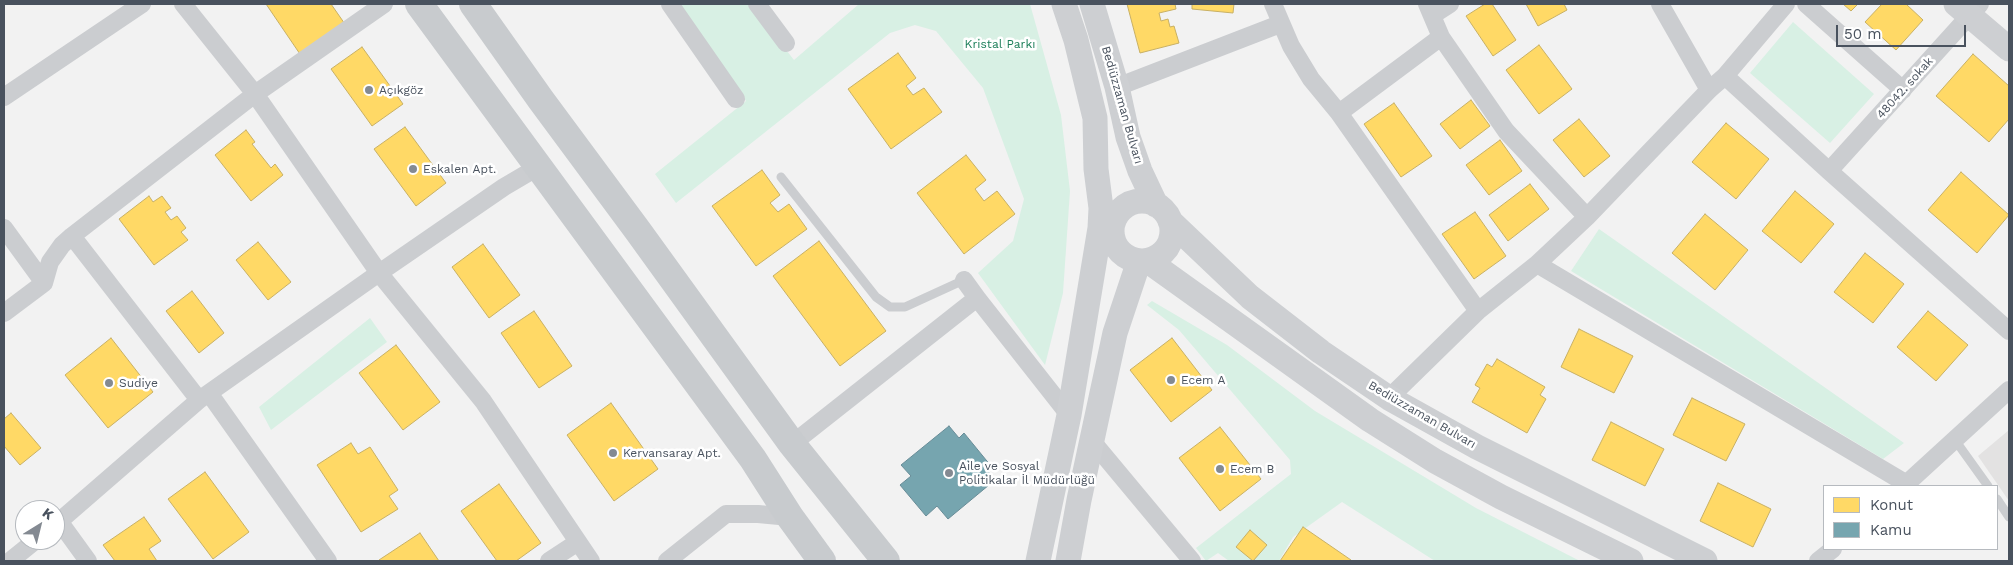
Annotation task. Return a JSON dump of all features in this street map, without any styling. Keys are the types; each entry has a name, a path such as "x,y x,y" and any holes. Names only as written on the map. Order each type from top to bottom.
{"main road":[{"path":"419,4 753,459 790,517 822,561"},
{"path":"473,4 792,444 886,561"}],"street":[{"path":"4,97 142,4"},
{"path":"183,4 255,94 379,274 483,401 591,561"},
{"path":"4,313 44,283 50,262 62,245 72,236 255,94 384,4"},
{"path":"670,4 736,99"},
{"path":"757,4 786,43"},
{"path":"1064,4 1076,40 1096,118 1096,169 1104,242"},
{"name":"Bediüzzaman Bulvarı","path":"1092,4 1117,87 1128,137 1140,172 1163,213 1250,297 1321,352 1389,398 1477,446 1705,561"},
{"path":"1273,4 1290,46 1311,78 1340,114 1478,311"},
{"path":"1450,4 1430,9 1441,37 1506,130 1587,217"},
{"path":"1660,4 1709,90"},
{"path":"1389,398 1478,311 1536,264 1587,217 1709,90 1726,76 1786,4"},
{"path":"1806,4 1903,90"},
{"path":"1968,8 2009,49"},
{"name":"48042. sokak","path":"1829,171 1903,90 1968,8"},
{"path":"1117,87 1280,24"},
{"path":"1340,114 1441,37"},
{"path":"1726,76 1829,171 2009,331"},
{"path":"65,516 204,397 504,187 538,167"},
{"path":"1038,561 1104,242 1116,215 1130,204 1147,202 1163,213 1172,228 1170,243 1161,254 1143,261 1115,332 1068,561"},
{"path":"4,228 44,283"},
{"path":"72,236 204,397 328,561"},
{"path":"1104,242 1117,249 1123,255 1143,261 1370,420 1427,456 1501,497 1630,561"},
{"path":"1536,264 1905,485 2009,390"},
{"path":"964,280 1069,415"},
{"path":"792,444 977,298"},
{"path":"1092,441 1192,561"},
{"path":"666,561 726,514 790,517"},
{"path":"65,533 88,561"},
{"path":"549,561 578,542"},
{"path":"10,561 24,550"},
{"path":"1818,561 1832,550"}],"lane":[{"path":"781,177 876,296 890,307 905,307 964,280"},
{"path":"1955,440 1987,485"},
{"path":"1998,500 2009,517"}],"shaded area":[{"path":"2009,430 2009,501 1998,485 1978,456"}],"green space":[{"name":"Kristal Parkı","path":"680,4 750,4 794,60 859,4 1030,4 1061,115 1070,191 1063,293 1045,365 978,273 1013,241 1024,199 983,88 936,31 915,25 890,33 676,203 655,174 746,101"},
{"path":"1793,22 1874,94 1830,143 1750,73"},
{"path":"1599,229 1904,443 1883,459 1571,271"},
{"path":"1152,301 1227,345 1315,411 1476,508 1580,561 1435,561 1342,502 1293,537 1279,561 1229,561 1218,553 1206,561 1196,548 1291,474 1290,460 1179,330 1147,305"},
{"path":"370,318 387,342 271,430 259,407"}],"building: Konut":[{"path":"266,4 331,4 347,27 302,57"},
{"path":"1127,4 1175,4 1176,9 1159,13 1161,21 1168,19 1170,27 1174,26 1179,43 1140,53"},
{"path":"1192,4 1234,4 1233,13 1192,9"},
{"path":"1485,4 1492,4 1516,40 1493,56 1466,16"},
{"path":"1526,4 1564,4 1567,10 1538,26"},
{"path":"1843,4 1858,4 1851,11"},
{"path":"1882,4 1906,4 1923,20 1896,50 1865,22"},
{"path":"1539,45 1572,89 1539,114 1506,70"},
{"name":"Açıkgöz","path":"362,47 403,104 372,126 331,69"},
{"path":"898,53 916,78 906,86 913,95 924,88 942,112 891,149 848,89"},
{"path":"1973,54 2009,86 2009,119 1989,142 1936,96"},
{"path":"1471,100 1490,126 1460,149 1440,124"},
{"path":"1394,103 1432,156 1401,177 1364,124"},
{"path":"1579,119 1610,156 1584,177 1553,140"},
{"path":"1726,123 1769,159 1736,199 1692,162"},
{"name":"Eskalen Apt.","path":"405,127 446,183 416,206 374,149"},
{"path":"246,130 255,142 252,144 271,168 275,164 283,175 251,201 215,155"},
{"path":"1500,140 1522,171 1489,195 1466,165"},
{"path":"966,155 986,180 975,189 984,201 997,191 1015,214 964,254 917,193"},
{"path":"762,170 780,195 770,203 778,212 789,204 807,229 756,266 712,206"},
{"path":"1961,172 2009,215 1977,253 1928,210"},
{"path":"1530,184 1549,209 1508,241 1489,215"},
{"path":"1795,191 1834,224 1801,263 1762,231"},
{"path":"149,196 153,202 162,196 171,208 165,212 171,220 177,216 186,228 181,232 188,240 154,265 119,219"},
{"path":"1475,212 1506,256 1474,279 1442,234"},
{"path":"1705,214 1748,250 1715,290 1672,253"},
{"path":"819,241 886,331 840,366 773,276"},
{"path":"258,242 291,282 268,300 236,260"},
{"path":"483,244 520,295 489,318 452,267"},
{"path":"1865,253 1904,284 1873,323 1834,292"},
{"path":"192,291 224,333 199,353 166,311"},
{"path":"534,311 572,366 539,388 501,333"},
{"path":"1928,311 1968,345 1936,381 1897,347"},
{"path":"1579,329 1633,356 1614,393 1561,367"},
{"name":"Sudiye","path":"111,338 153,392 108,428 65,375"},
{"name":"Ecem A","path":"1172,338 1212,390 1171,422 1130,370"},
{"path":"396,345 440,402 403,430 359,373"},
{"path":"1497,359 1545,387 1540,395 1546,399 1527,433 1472,402 1480,388 1475,385 1487,364 1492,367"},
{"path":"1692,398 1745,424 1726,461 1673,435"},
{"name":"Kervansaray Apt.","path":"611,403 658,469 614,501 567,435"},
{"path":"11,413 41,448 20,465 4,446 4,419"},
{"path":"1611,422 1664,449 1645,486 1592,460"},
{"name":"Ecem B","path":"1220,427 1261,479 1220,511 1179,458"},
{"path":"351,443 358,454 370,447 398,490 389,496 398,509 361,532 317,465"},
{"path":"205,472 249,532 213,559 168,499"},
{"path":"1718,483 1771,509 1753,547 1700,521"},
{"path":"499,484 541,543 516,561 497,561 461,511"},
{"path":"144,517 161,541 149,549 157,561 115,561 103,545"},
{"path":"1303,527 1351,560 1280,561"},
{"path":"1250,530 1267,545 1253,561 1236,547"},
{"path":"420,533 439,561 379,560"}],"building: Kamu":[{"name":"Aile ve Sosyal Politikalar İl Müdürlüğü","path":"949,426 959,438 964,433 991,466 987,470 995,480 948,519 937,506 926,516 900,485 911,476 901,465"}],"place":[{"name":"Açıkgöz","path":"369,90"},
{"name":"Eskalen Apt.","path":"413,169"},
{"name":"Ecem A","path":"1171,380"},
{"name":"Sudiye","path":"109,383"},
{"name":"Kervansaray Apt.","path":"613,453"},
{"name":"Ecem B","path":"1220,469"},
{"name":"Aile ve Sosyal Politikalar İl Müdürlüğü","path":"949,473"}]}
